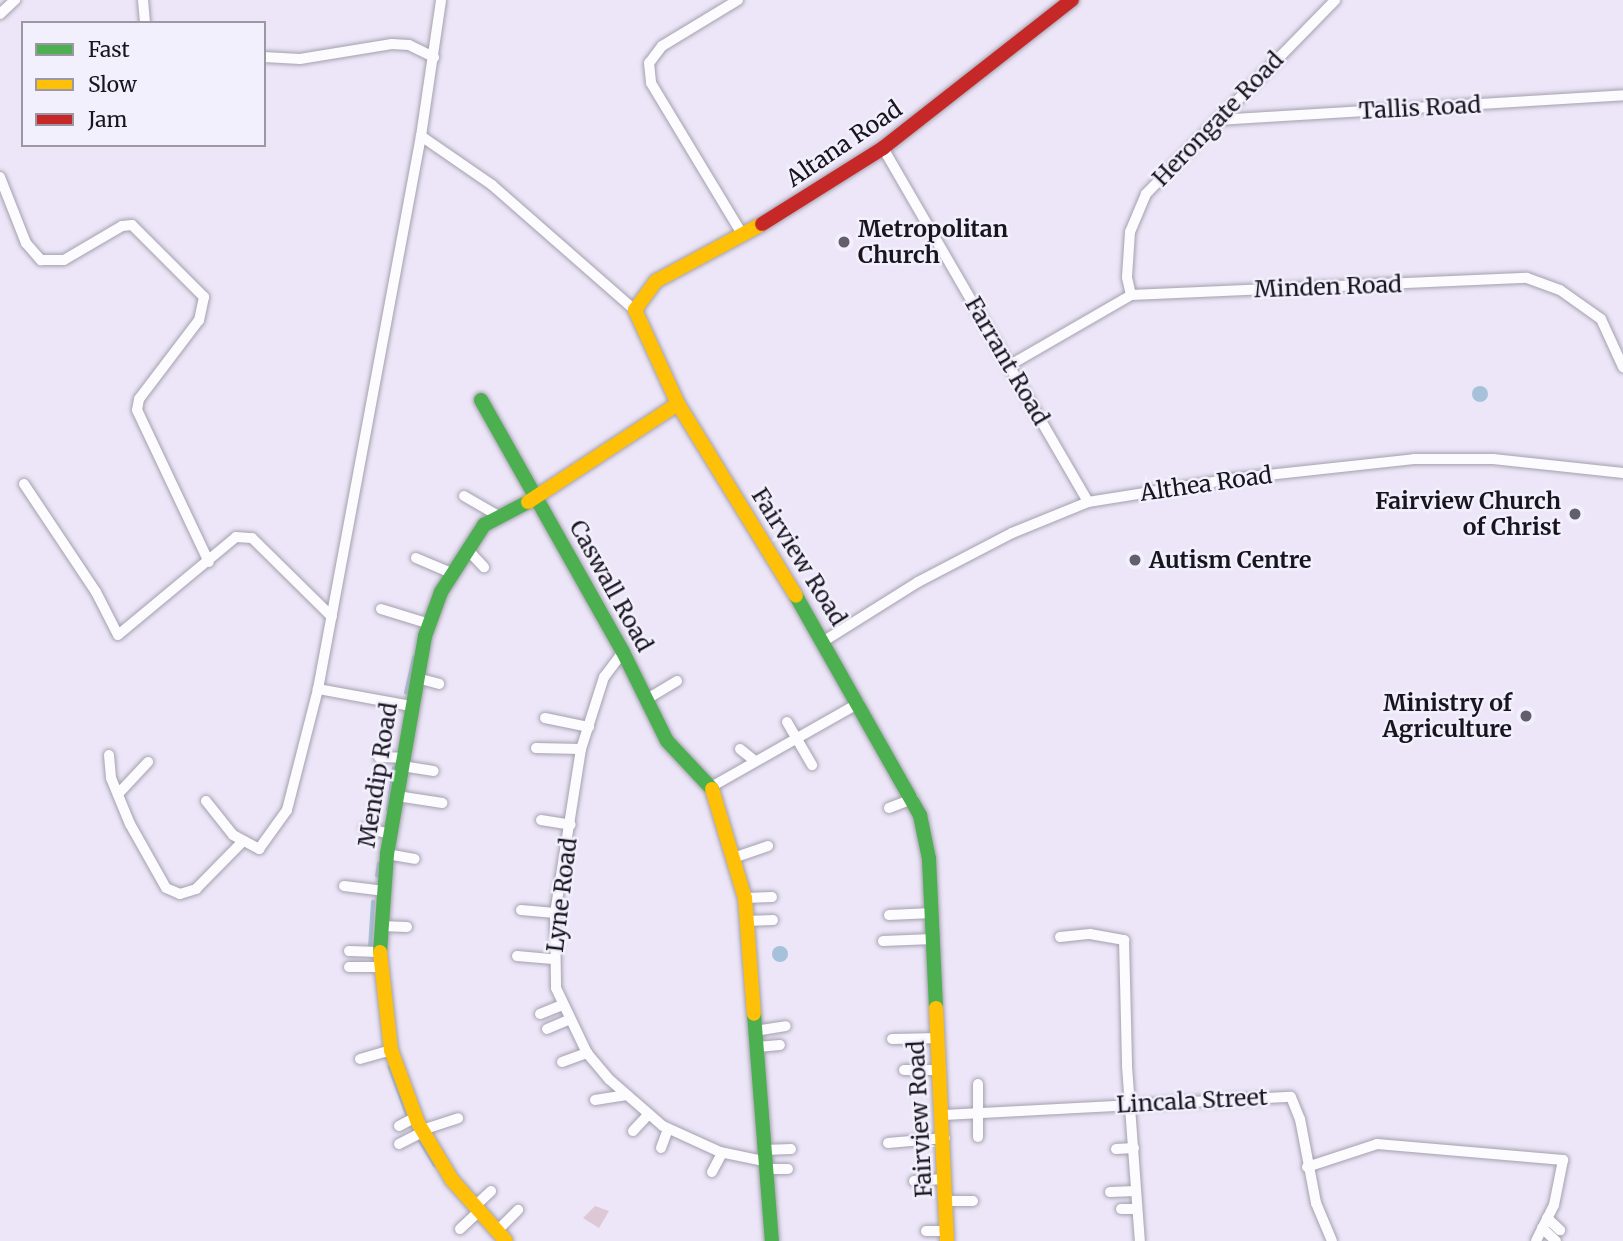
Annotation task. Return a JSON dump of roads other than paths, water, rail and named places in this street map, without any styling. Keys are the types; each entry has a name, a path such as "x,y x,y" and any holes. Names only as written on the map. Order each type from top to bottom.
{"street":[{"path":"0,14 15,0"},
{"path":"143,0 145,21"},
{"path":"206,801 243,841 259,849 287,810 318,689 332,617 421,136 442,0"},
{"path":"738,0 662,47 649,63 651,83 742,234"},
{"name":"Altana Road","path":"635,310 656,281 742,234 883,148 1072,0"},
{"name":"Herongate Road","path":"1131,295 1127,277 1130,232 1146,194 1335,0"},
{"path":"266,57 300,58 393,44 409,45 434,57"},
{"name":"Tallis Road","path":"1218,120 1623,95"},
{"name":"Fairview Road","path":"421,136 492,185 635,310 678,404 824,641 913,799 929,859 944,1115 947,1236"},
{"name":"Farrant Road","path":"883,148 1087,502"},
{"path":"0,177 26,243 41,260 64,260 122,226 132,225 204,296 200,320 139,399 137,410 209,562"},
{"name":"Minden Road","path":"1010,365 1131,295 1527,278 1560,290 1601,319 1623,367"},
{"name":"Caswall Road","path":"481,400 623,652 667,741 711,787"},
{"name":"Mendip Road","path":"501,1236 452,1180 420,1126 391,1050 380,959 380,926 387,854 411,706 430,624 451,573 484,526 497,515 535,498 678,404"},
{"name":"Althea Road","path":"824,641 918,582 1012,533 1087,502 1231,479 1414,459 1493,460 1623,473"},
{"path":"24,484 96,592 118,635 236,537 252,538 332,617"},
{"path":"464,496 497,515"},
{"path":"467,549 484,567"},
{"path":"416,558 451,573"},
{"path":"382,609 430,624"},
{"name":"Lyne Road","path":"623,652 604,677 581,749 555,913 553,959 562,1005 587,1053 627,1095 668,1129 722,1153 764,1160"},
{"path":"417,678 439,684"},
{"path":"647,699 677,681"},
{"path":"318,689 411,706"},
{"path":"772,1241 745,898 736,857 711,787 798,735 859,704"},
{"path":"545,718 589,727"},
{"path":"787,722 798,735 812,765"},
{"path":"536,748 581,749"},
{"path":"740,749 755,761"},
{"path":"109,755 118,794 153,870 166,888 180,894 196,889 243,841"},
{"path":"379,757 434,771"},
{"path":"118,794 148,762"},
{"path":"397,796 442,803"},
{"path":"889,808 913,799"},
{"path":"541,820 571,825"},
{"path":"365,828 391,834"},
{"path":"736,857 768,846"},
{"path":"387,854 415,859"},
{"path":"344,886 383,891"},
{"path":"745,898 772,897"},
{"path":"522,910 555,913"},
{"path":"889,915 932,913"},
{"path":"746,921 773,920"},
{"path":"380,926 407,927"},
{"path":"1060,937 1090,934 1124,940 1129,1106 1140,1241"},
{"path":"883,942 933,940"},
{"path":"349,951 380,959"},
{"path":"517,956 553,959"},
{"path":"349,967 380,959"},
{"path":"540,1014 562,1005"},
{"path":"547,1029 568,1020"},
{"path":"755,1031 786,1026"},
{"path":"892,1039 939,1038"},
{"path":"757,1047 780,1045"},
{"path":"360,1059 391,1050"},
{"path":"562,1062 587,1053"},
{"path":"904,1070 941,1070"},
{"path":"978,1084 978,1137"},
{"path":"595,1100 627,1095"},
{"name":"Lincala Street","path":"944,1115 1291,1097 1300,1119 1307,1167 1332,1241"},
{"path":"633,1131 649,1114"},
{"path":"399,1126 420,1126 457,1118"},
{"path":"399,1144 420,1126"},
{"path":"661,1148 668,1129"},
{"path":"888,1143 944,1138"},
{"path":"1307,1167 1377,1144 1563,1160 1545,1223 1535,1241"},
{"path":"1116,1149 1134,1148"},
{"path":"764,1160 791,1149"},
{"path":"712,1172 722,1153"},
{"path":"764,1160 788,1169"},
{"path":"914,1181 946,1179"},
{"path":"460,1229 491,1191"},
{"path":"1110,1192 1136,1191"},
{"path":"946,1201 973,1200"},
{"path":"1121,1209 1137,1209"},
{"path":"501,1236 518,1210"},
{"path":"1545,1223 1558,1235"},
{"path":"926,1231 947,1236"}],"water":[{"path":"1477,386 1483,386 1488,394 1486,400 1477,402 1472,397 1472,391"},
{"path":"777,946 783,946 788,954 786,960 777,962 772,957 772,951"}],"waterway":[{"path":"406,693 414,658"},
{"path":"388,810 394,768"},
{"path":"377,876 379,864"},
{"path":"370,947 373,902"},
{"path":"390,1067 408,1116"},
{"path":"420,1140 435,1165"}],"place":[{"name":"Metropolitan Church","path":"844,242"},
{"name":"Fairview Church of Christ","path":"1575,514"},
{"name":"Autism Centre","path":"1135,560"},
{"name":"Ministry of Agriculture","path":"1526,716"}]}
